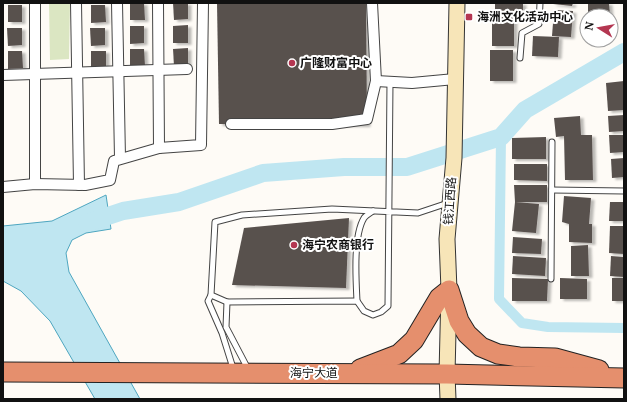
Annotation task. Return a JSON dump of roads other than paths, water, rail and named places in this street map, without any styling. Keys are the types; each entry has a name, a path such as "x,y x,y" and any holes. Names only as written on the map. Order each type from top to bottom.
{"highway":[{"path":"347,373 399,354 414,340 439,298 449,290 459,322 467,334 481,347 498,354 555,358 624,377"},
{"name":"海宁大道","path":"3,372 347,373 624,377"}],"main road":[{"name":"钱江西路","path":"448,399 447,374 449,290 447,239 454,158 457,3"}],"street":[{"path":"35,3 35,184"},
{"path":"76,3 79,185"},
{"path":"117,3 120,158"},
{"path":"158,3 159,148"},
{"path":"3,187 35,184 86,185 110,180 114,161 120,158 159,148 200,145 203,3"},
{"path":"231,124 332,124 367,119 376,81 372,3"},
{"path":"3,74 188,69"},
{"path":"376,81 412,83 455,79"}],"lane":[{"path":"520,58 522,33 539,24 540,3"},
{"path":"374,211 365,217 358,231 356,282 357,301 364,311 373,315 382,312 388,306 390,82"},
{"path":"551,280 552,142"},
{"path":"552,190 624,191"},
{"path":"242,373 208,301 211,295 216,222 242,215 332,209 418,213 450,202"},
{"path":"211,295 227,302 357,301"},
{"path":"227,302 226,327 242,373"}],"water":[{"path":"106,195 111,229 86,233 72,240 66,253 69,272 140,399 95,399 50,321 21,291 3,281 3,226 52,221"}],"waterway":[{"path":"87,223 123,211 179,202 263,173 344,167 407,167 501,137 525,110 624,52"},
{"path":"501,137 499,299 522,323 548,327 624,328"}],"place":[{"name":"海洲文化活动中心","path":"469,17"},
{"name":"广隆财富中心","path":"292,63"},
{"name":"海宁农商银行","path":"294,245"}]}
